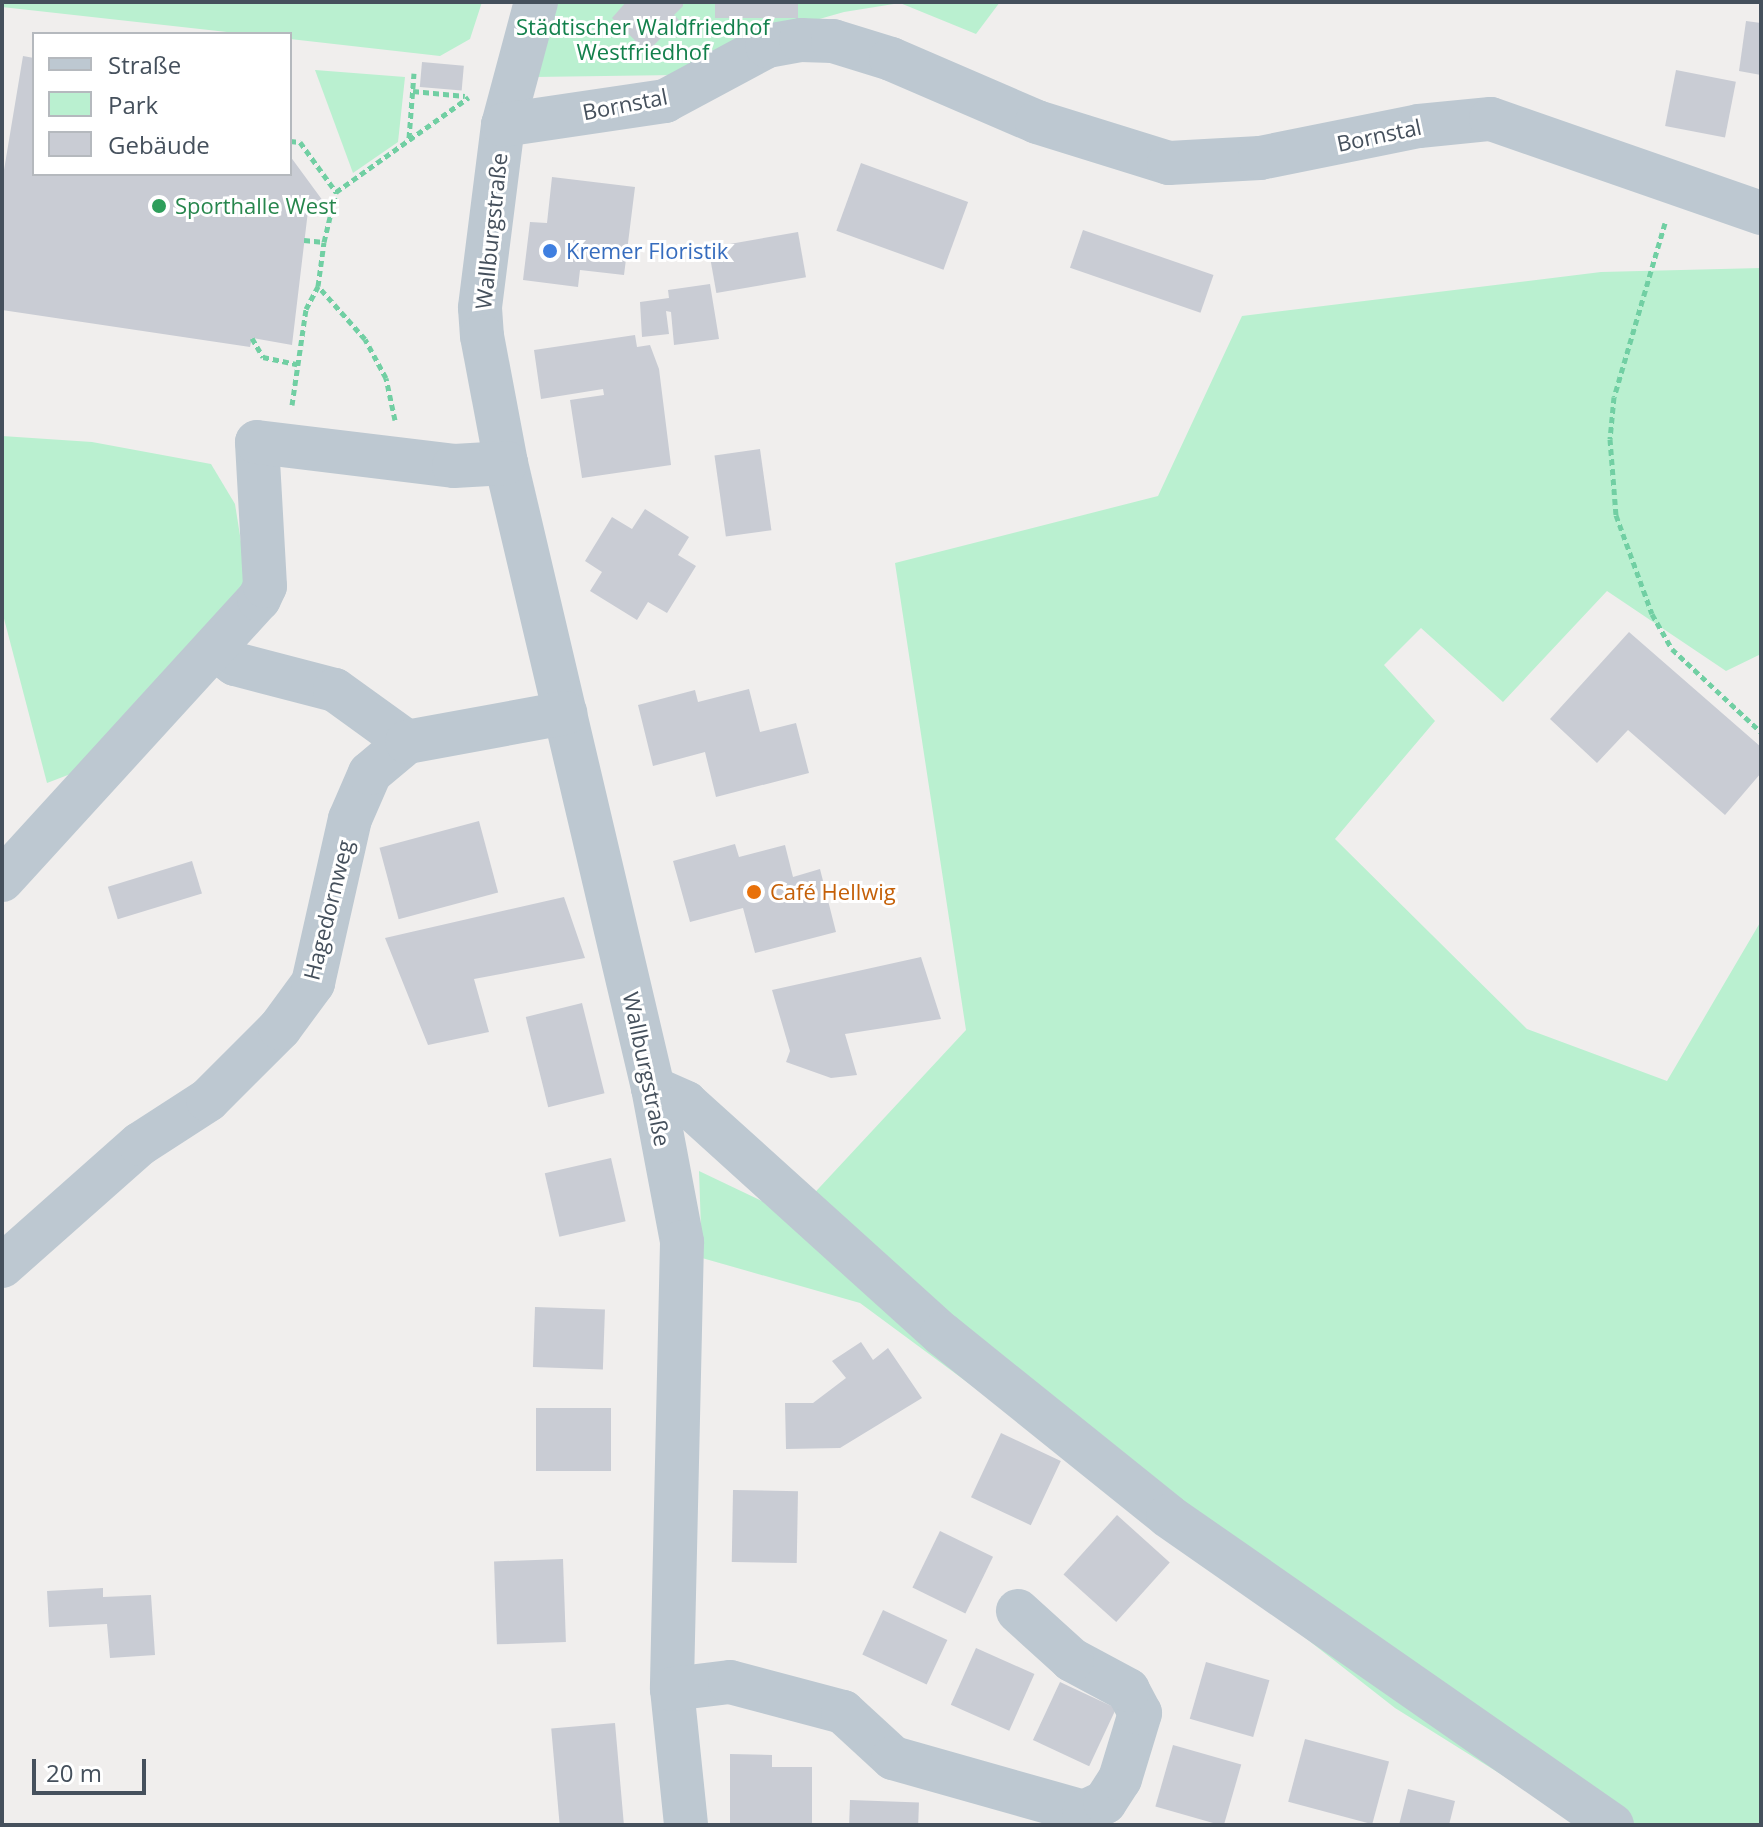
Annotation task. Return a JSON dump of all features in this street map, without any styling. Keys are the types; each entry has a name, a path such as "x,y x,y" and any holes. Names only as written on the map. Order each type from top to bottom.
{"street":[{"name":"Wallburgstraße","path":"536,2 506,115 480,308 506,463 653,1088 682,1242 672,1689 686,1825"},
{"name":"Bornstal","path":"506,115 665,101 767,46 801,40 833,41 891,59 1037,122 1169,163 1260,158 1419,126 1491,119 1676,187 1761,213"},
{"path":"2,880 216,650 265,586 271,444 454,466 506,463"},
{"path":"216,650 235,664 335,690 407,742"},
{"name":"Hagedornweg","path":"2,1266 140,1144 208,1100 280,1028 313,983 350,819 370,773 407,742 565,713"},
{"path":"653,1088 686,1103 942,1334 1168,1516 1612,1825"},
{"path":"672,1689 730,1682 843,1712 893,1758 1084,1812 1105,1802 1120,1779 1140,1713 1128,1690 1072,1660 1018,1611"}],"path":[{"path":"408,139 414,73"},
{"path":"413,91 466,96 506,115"},
{"path":"271,444 297,364 306,309 318,286 336,192 466,96"},
{"path":"292,141 300,142 336,192"},
{"path":"1676,187 1614,397 1610,439 1616,515 1652,614 1672,649 1761,732"},
{"path":"304,240 324,242"},
{"path":"318,286 365,339 386,378 404,460"},
{"path":"252,338 263,357 297,364"}],"green space":[{"path":"2,2 482,2 470,39 440,56 292,39 292,32 227,32 2,7"},
{"name":"Städtischer Waldfriedhof Westfriedhof","path":"545,2 1000,2 976,34 900,3 844,12 752,38 676,75 533,77"},
{"path":"315,70 405,77 398,142 353,173"},
{"path":"1761,268 1761,654 1726,671 1607,591 1503,702 1421,628 1384,665 1435,721 1335,839 1527,1029 1667,1081 1761,921 1761,1825 1582,1825 1395,1708 1162,1526 860,1303 702,1258 699,1171 793,1216 966,1030 895,563 1158,496 1242,316 1601,272"},
{"path":"2,436 92,442 211,464 235,504 248,586 81,770 47,783 2,611"}],"building":[{"path":"626,2 683,2 683,6 674,15 679,20 647,52 612,18"},
{"path":"715,2 798,2 798,18 715,18"},
{"path":"1746,21 1761,23 1761,75 1739,71"},
{"name":"Sporthalle West","path":"23,56 32,58 32,176 292,176 292,159 323,201 308,211 292,345 252,338 250,347 2,310 2,182"},
{"path":"422,62 464,66 462,91 420,87"},
{"path":"1676,70 1736,82 1725,138 1665,126"},
{"path":"861,163 968,202 943,270 836,231"},
{"path":"552,177 635,187 624,275 580,270 578,287 523,280 530,222 547,223"},
{"path":"1083,230 1213,275 1200,313 1070,268"},
{"path":"798,232 806,277 716,293 708,248"},
{"path":"710,284 719,339 674,345 671,312 666,311 669,334 642,337 640,302 669,298 668,290"},
{"path":"635,335 637,347 650,345 659,369 671,465 582,478 570,400 604,395 603,389 541,399 534,350"},
{"path":"760,449 771,530 726,537 714,455"},
{"path":"645,509 689,537 678,555 696,566 667,613 648,602 637,620 590,591 602,572 585,561 612,517 632,529"},
{"path":"1629,632 1761,747 1761,773 1725,815 1628,730 1597,763 1550,719"},
{"path":"749,689 760,732 796,723 809,773 716,797 705,752 653,766 638,705 695,690 698,702"},
{"path":"479,821 498,892 399,919 380,848"},
{"name":"Café Hellwig","path":"735,844 739,857 785,845 793,877 820,869 836,932 755,953 743,908 690,922 673,861"},
{"path":"192,861 202,894 118,919 108,887"},
{"path":"564,897 585,958 474,979 489,1032 428,1045 385,938"},
{"path":"921,957 941,1019 845,1034 857,1075 831,1078 786,1062 790,1051 772,990"},
{"path":"582,1003 604,1093 548,1107 526,1017"},
{"path":"611,1158 626,1221 559,1237 545,1173"},
{"path":"535,1307 605,1309 603,1369 533,1367"},
{"path":"861,1342 873,1360 888,1348 922,1398 840,1448 786,1449 785,1403 813,1403 846,1378 832,1361"},
{"path":"536,1408 611,1408 611,1471 536,1471"},
{"path":"1001,1433 1061,1461 1031,1525 971,1497"},
{"path":"733,1490 798,1491 797,1563 732,1562"},
{"path":"1117,1515 1170,1563 1116,1622 1063,1574"},
{"path":"940,1531 993,1557 965,1613 912,1588"},
{"path":"563,1559 566,1642 497,1644 494,1561"},
{"path":"103,1588 103,1597 151,1595 155,1655 110,1658 107,1624 49,1627 47,1591"},
{"path":"883,1610 947,1640 927,1684 862,1654"},
{"path":"976,1648 1034,1674 1009,1731 951,1705"},
{"path":"1206,1662 1269,1680 1253,1737 1190,1719"},
{"path":"1060,1682 1116,1708 1089,1766 1033,1740"},
{"path":"615,1723 624,1825 560,1825 551,1729"},
{"path":"1305,1739 1389,1762 1372,1824 1288,1802"},
{"path":"1173,1745 1241,1765 1224,1825 1155,1807"},
{"path":"730,1754 772,1755 772,1767 812,1767 812,1825 730,1823"},
{"path":"1408,1789 1455,1801 1449,1825 1399,1825"},
{"path":"850,1800 919,1802 918,1825 849,1825"}],"place":[{"name":"Sporthalle West","path":"159,206"},
{"name":"Kremer Floristik","path":"550,251"},
{"name":"Café Hellwig","path":"754,892"}]}
